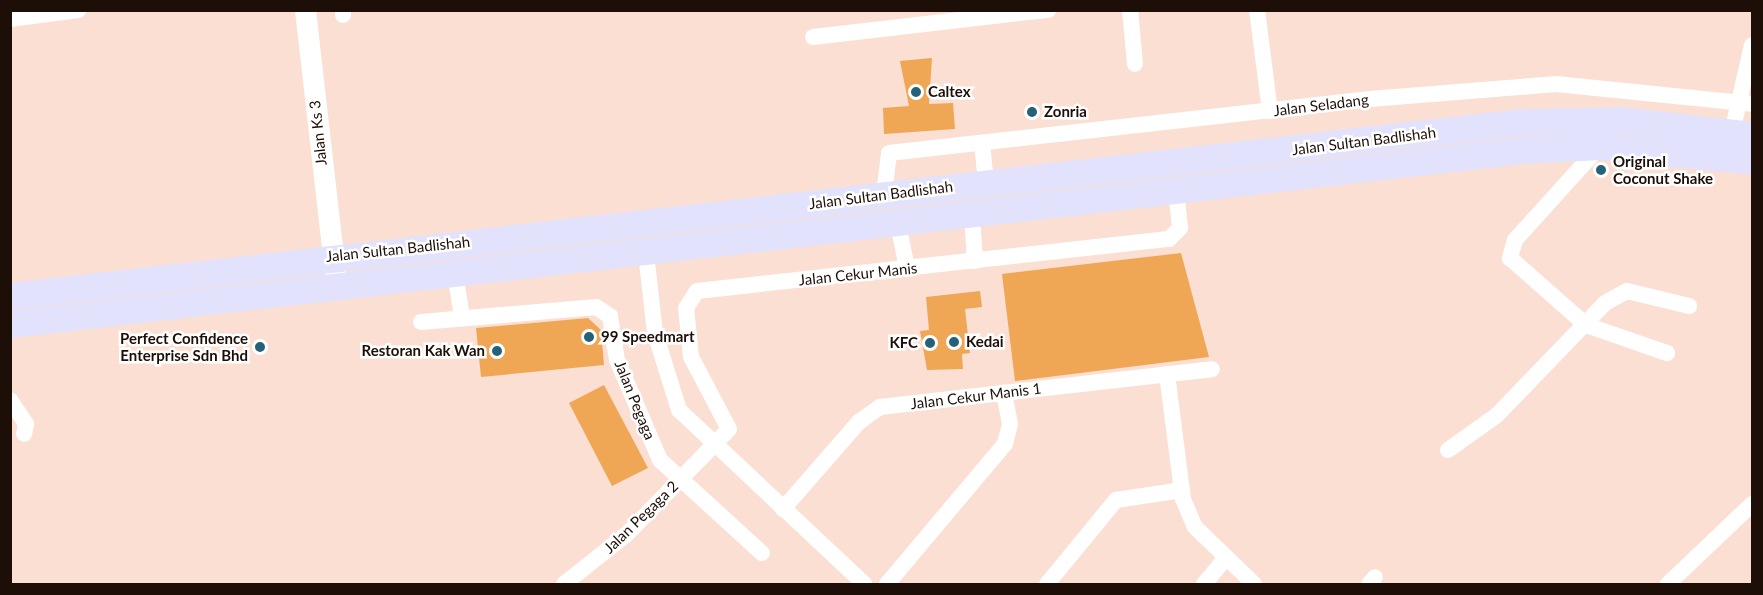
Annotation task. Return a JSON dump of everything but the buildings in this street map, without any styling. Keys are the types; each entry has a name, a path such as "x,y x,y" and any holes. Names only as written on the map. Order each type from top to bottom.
{"main road":[{"name":"Jalan Sultan Badlishah","path":"10,296 332,256 1521,122 1619,120 1741,146"},
{"name":"Jalan Sultan Badlishah","path":"10,324 337,283 646,253 1600,146 1741,146"}],"street":[{"path":"10,19 78,10"},
{"name":"Jalan Ks 3","path":"305,10 332,256 337,283"},
{"path":"813,37 1048,10"},
{"path":"1131,10 1135,64"},
{"path":"1257,10 1270,111"},
{"path":"1741,146 1752,45"},
{"name":"Jalan Seladang","path":"884,194 890,153 1270,111 1556,84 1745,103"},
{"path":"982,143 986,183"},
{"path":"1600,146 1510,250 1520,270 1586,325 1667,352"},
{"name":"Jalan Cekur Manis","path":"729,429 691,357 688,300 697,291 975,261 1173,236 1176,192"},
{"path":"972,216 975,261"},
{"path":"898,224 907,268"},
{"path":"646,253 663,373 679,410 712,444 864,585"},
{"path":"455,273 462,318"},
{"path":"1448,450 1497,414 1605,303 1628,291 1689,306"},
{"name":"Jalan Pegaga","path":"421,322 596,307 610,316 630,394 660,460 762,553"},
{"name":"Jalan Cekur Manis 1","path":"783,509 871,412 1004,393 1212,369"},
{"path":"1167,374 1182,490 1195,527 1224,560 1254,585"},
{"path":"887,585 1005,444 1010,424 1004,393"},
{"path":"10,400 26,424 24,434"},
{"name":"Jalan Pegaga 2","path":"564,585 627,534 729,429"},
{"path":"1047,585 1116,500 1182,490"},
{"path":"1668,585 1752,504"},
{"path":"1204,585 1224,560"}],"place":[{"name":"Caltex","path":"916,92"},
{"name":"Zonria","path":"1032,112"},
{"name":"Original Coconut Shake","path":"1601,170"},
{"name":"99 Speedmart","path":"589,337"},
{"name":"Kedai","path":"954,342"},
{"name":"KFC","path":"930,343"},
{"name":"Perfect Confidence Enterprise Sdn Bhd","path":"260,347"},
{"name":"Restoran Kak Wan","path":"497,351"}]}
